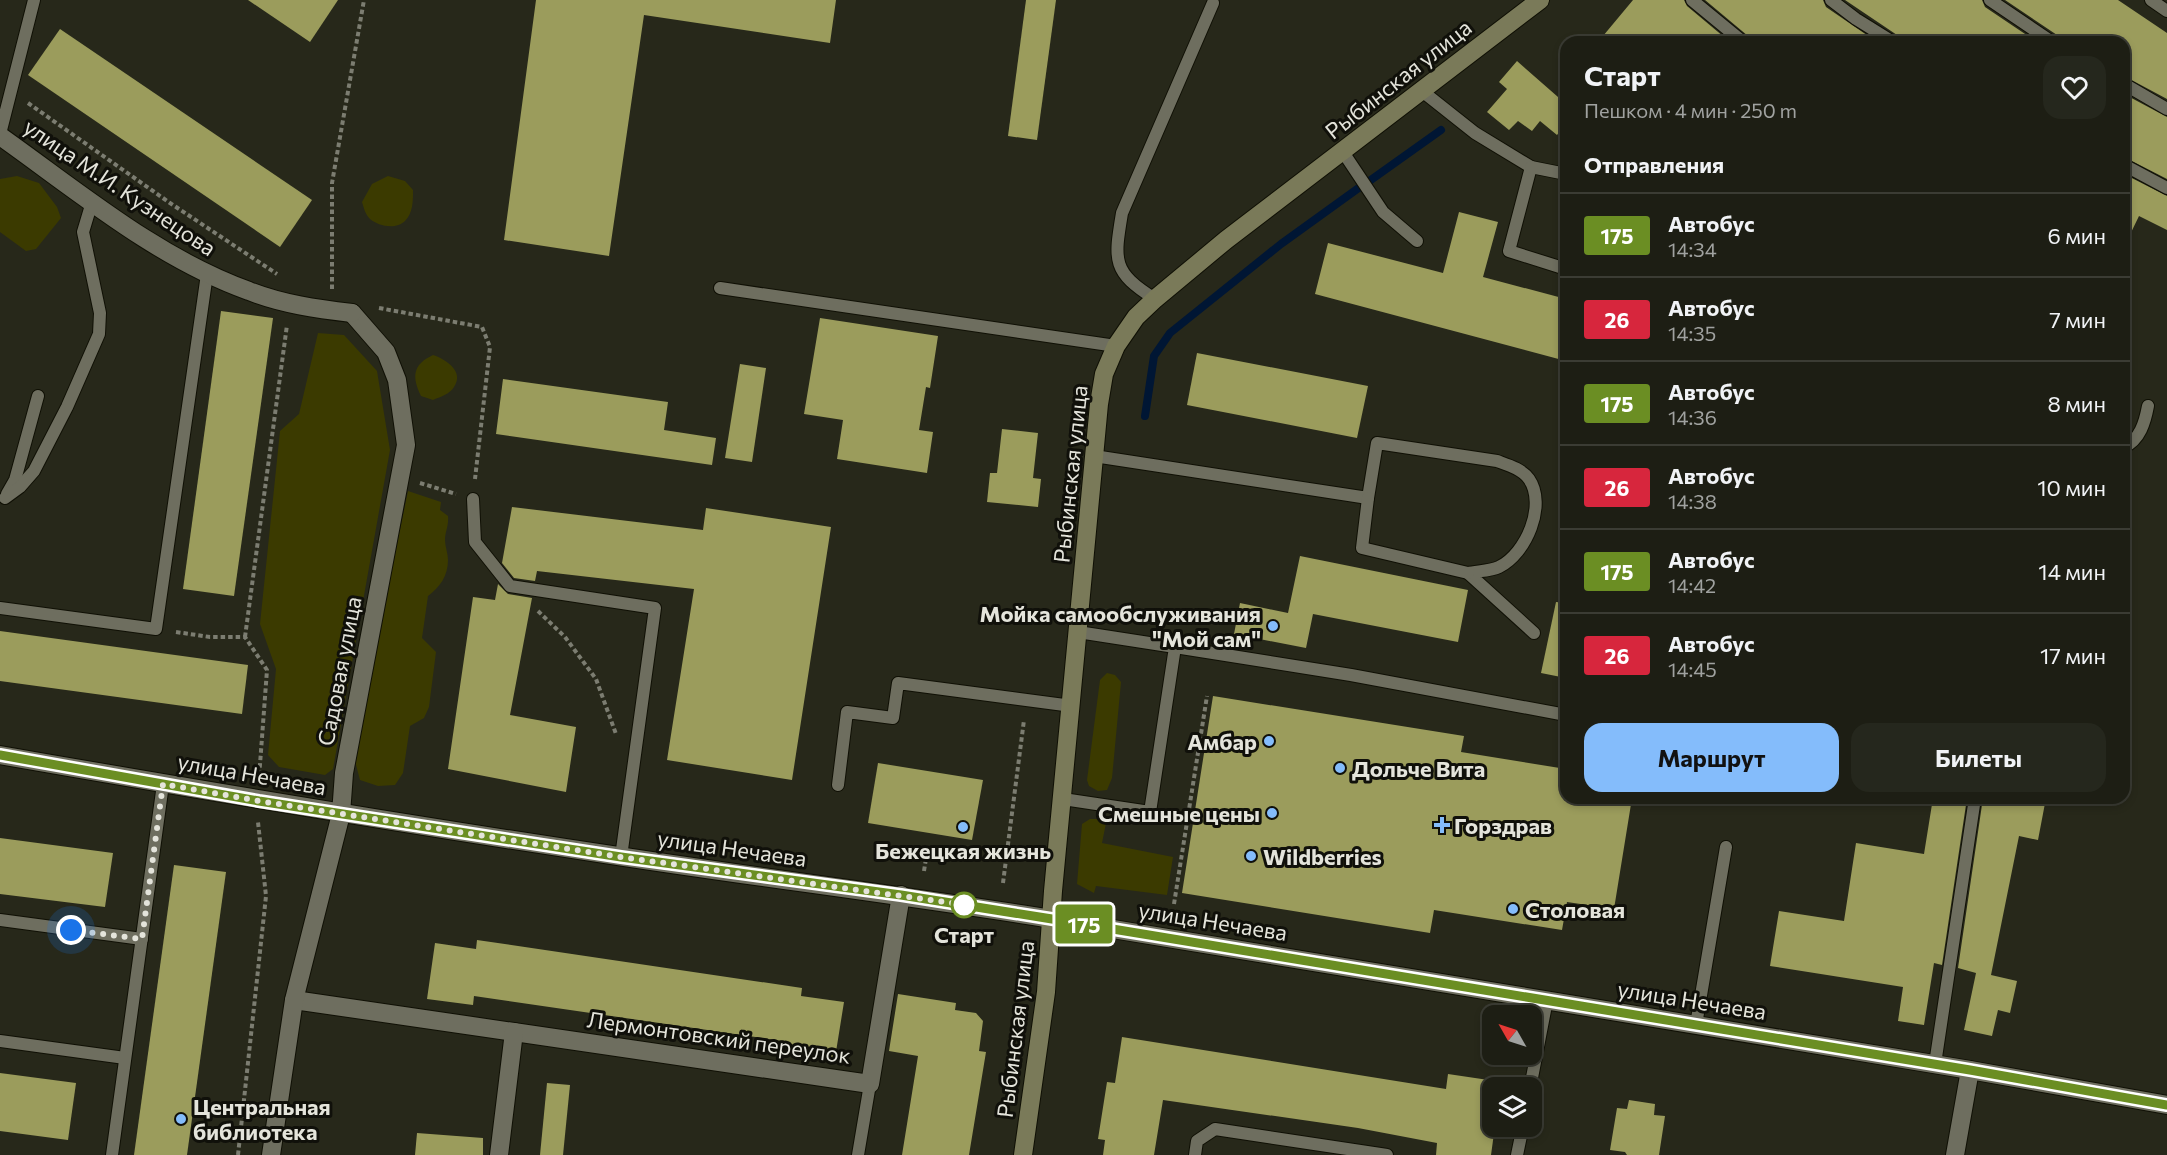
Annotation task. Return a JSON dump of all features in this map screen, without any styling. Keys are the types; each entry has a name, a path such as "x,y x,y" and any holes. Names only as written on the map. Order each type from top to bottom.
{"main road":[{"name":"Рыбинская улица","path":"1023,1155 1046,992 1094,456 1104,374 1116,346 1136,317 1226,240 1540,0"}],"street":[{"name":"улица М.И. Кузнецова","path":"0,135 92,202 158,246 207,274 250,292 290,304 352,313"},
{"name":"Садовая улица","path":"271,1155 294,1000 341,814 344,773 406,445 397,380 386,351 352,313"},
{"name":"улица Нечаева","path":"0,755 341,814 1052,919 1935,1064 2167,1105"},
{"name":"Лермонтовский переулок","path":"294,1000 870,1084 901,895"},
{"path":"500,1155 514,1032"},
{"path":"1955,1155 1970,1070"}],"lane":[{"path":"0,135 34,0"},
{"path":"1692,0 1736,36"},
{"path":"1831,0 1883,36"},
{"path":"1990,0 2043,36"},
{"path":"2151,0 2167,11"},
{"path":"1155,299 1136,287 1123,273 1117,258 1122,213 1213,3"},
{"path":"2130,87 2167,109"},
{"path":"1422,91 1475,133 1531,167 1560,173"},
{"path":"1343,152 1383,212 1417,241"},
{"path":"1531,167 1509,251 1560,266"},
{"path":"2130,168 2167,188"},
{"path":"2,500 20,487 34,471 67,407 99,334 100,313 83,232 92,202"},
{"path":"0,608 156,629 207,274"},
{"path":"720,288 1116,346"},
{"path":"2,500 15,480 38,396"},
{"path":"2130,442 2137,437 2145,422 2148,406"},
{"path":"1377,442 1497,460 1516,468 1529,478 1536,496 1535,515 1529,535 1518,551 1499,567 1468,573 1362,548 1368,498 1377,442"},
{"path":"1094,456 1368,498"},
{"path":"473,499 475,542 510,586 655,608 621,857"},
{"path":"1468,573 1534,633"},
{"path":"1078,632 1351,675 1560,714"},
{"path":"1063,799 1150,812 1175,647"},
{"path":"837,785 847,712 893,718 898,683 1072,706"},
{"path":"112,1155 163,784"},
{"path":"1935,1064 1974,804"},
{"path":"1696,1025 1726,847"},
{"path":"0,920 142,939"},
{"path":"1532,1077 1547,1000"},
{"path":"0,1041 125,1058"},
{"path":"858,1155 870,1084"},
{"path":"1195,1155 1197,1141 1215,1129 1387,1155"},
{"path":"1517,1155 1521,1137"}],"path":[{"path":"332,311 333,183 364,0"},
{"path":"11,91 277,275"},
{"path":"237,1155 266,896 258,825 267,670 245,637 290,304"},
{"path":"352,313 380,308 482,327 490,346 473,499 400,477"},
{"path":"510,586 565,637 596,679 616,731 617,742"},
{"path":"156,629 210,638 245,637"},
{"path":"1174,904 1207,696"},
{"path":"1003,883 1026,700"},
{"path":"924,871 928,846"}],"shaded area":[{"path":"17,176 39,183 57,207 61,218 36,249 26,251 0,232 0,179"},
{"path":"388,176 405,181 413,190 412,207 408,218 401,224 392,226 378,224 370,219 362,202 372,184"},
{"path":"318,333 344,335 377,371 390,450 333,769 325,775 279,767 268,755 276,669 260,624 280,431 299,414"},
{"path":"433,355 452,366 457,381 445,395 433,400 421,396 415,377 421,363"},
{"path":"408,491 441,502 440,510 448,516 445,540 448,566 443,581 428,596 422,638 436,652 429,707 424,718 410,726 403,773 395,785 378,786 360,780 355,761"},
{"path":"1107,673 1115,675 1121,682 1112,778 1107,790 1098,791 1089,786 1087,780 1100,680"},
{"path":"1090,819 1101,819 1106,823 1102,843 1173,857 1167,895 1096,886 1094,893 1077,884 1082,824"}],"building":[{"path":"248,0 338,0 310,42"},
{"path":"536,0 836,0 830,43 644,15 609,256 504,240"},
{"path":"1026,0 1056,0 1037,140 1008,136"},
{"path":"1633,0 1684,0 1687,6 1723,36 1603,36"},
{"path":"1705,0 1823,0 1826,7 1868,36 1748,36"},
{"path":"1845,0 1982,0 1985,7 2028,36 1898,36"},
{"path":"2005,0 2118,0 2167,33 2167,99 2130,79 2130,36 2057,35"},
{"path":"60,29 312,200 280,247 28,75"},
{"path":"1517,61 1560,99 1560,131 1557,135 1540,121 1532,131 1518,121 1509,130 1487,112 1507,89 1499,82"},
{"path":"2130,97 2167,117 2167,179 2130,160"},
{"path":"2130,177 2167,196 2167,230 2139,216 2130,235"},
{"path":"1459,212 1498,222 1483,277 1560,297 1560,359 1315,294 1328,243 1443,273"},
{"path":"221,311 273,318 234,596 183,589"},
{"path":"820,318 938,336 930,388 926,387 919,430 933,432 927,473 837,459 843,420 804,414"},
{"path":"1197,353 1368,386 1357,438 1187,405"},
{"path":"740,364 766,368 752,462 725,458"},
{"path":"503,379 668,402 664,430 716,438 712,465 496,434"},
{"path":"1002,429 1038,433 1033,478 1041,479 1038,507 987,502 990,473 997,473"},
{"path":"512,507 703,530 706,508 831,527 792,780 667,760 694,589 537,571 535,581 514,578 502,563"},
{"path":"1300,556 1468,590 1458,642 1313,614 1306,648 1234,634 1240,603 1288,613"},
{"path":"498,584 508,594 532,598 510,715 576,727 566,792 448,769 473,597 495,600"},
{"path":"1556,602 1560,602 1560,677 1541,673"},
{"path":"0,631 248,665 242,714 0,681"},
{"path":"1213,696 1464,736 1461,752 1560,768 1560,804 1631,804 1614,909 1567,902 1562,930 1434,910 1430,933 1182,893"},
{"path":"878,763 983,780 972,840 868,823"},
{"path":"1932,804 1966,804 1942,965 1934,963 1924,1025 1898,1021 1903,987 1770,966 1779,911 1844,921 1856,843 1924,854"},
{"path":"1982,804 2045,804 2038,840 2019,836 1991,975 2017,981 2010,1013 1998,1010 1992,1036 1964,1030 1976,973 1958,968"},
{"path":"0,838 113,853 105,907 0,894"},
{"path":"174,865 226,872 187,1155 134,1155"},
{"path":"477,940 802,988 801,996 844,1002 835,1058 789,1051 790,1042 474,996 473,1005 427,999 435,943 476,949"},
{"path":"898,994 956,1003 955,1010 976,1013 983,1021 979,1051 986,1052 969,1155 902,1155 918,1056 889,1051"},
{"path":"1122,1037 1446,1089 1448,1074 1482,1079 1482,1137 1493,1137 1491,1155 1436,1155 1437,1143 1358,1128 1163,1100 1154,1155 1103,1155 1105,1140 1098,1139 1107,1082 1115,1083"},
{"path":"0,1073 76,1083 68,1140 0,1131"},
{"path":"547,1083 570,1085 563,1155 540,1155"},
{"path":"1629,1100 1655,1104 1654,1115 1665,1116 1659,1155 1627,1155 1625,1152 1610,1150 1617,1108 1627,1109"},
{"path":"417,1133 483,1138 483,1155 415,1155"}],"waterway":[{"path":"1368,182 1441,130"},
{"path":"1145,416 1154,356 1170,333 1281,244 1360,187"}],"bus line":[{"name":"175","path":"0,755 259,801 621,857 901,895 1052,919 1970,1070 2167,1105"}],"place":[{"name":"Мойка самообслуживания \"Мой сам\"","path":"1273,626"},
{"name":"Амбар","path":"1269,741"},
{"name":"Дольче Вита","path":"1340,768"},
{"name":"Смешные цены","path":"1272,813"},
{"name":"Горздрав","path":"1442,825"},
{"name":"Бежецкая жизнь","path":"963,827"},
{"name":"Wildberries","path":"1251,856"},
{"name":"Старт","path":"964,905"},
{"name":"Столовая","path":"1513,909"},
{"name":"Центральная библиотека","path":"181,1119"}],"route":[{"path":"71,930 142,939 163,784 621,857 966,905 964,905"}]}
